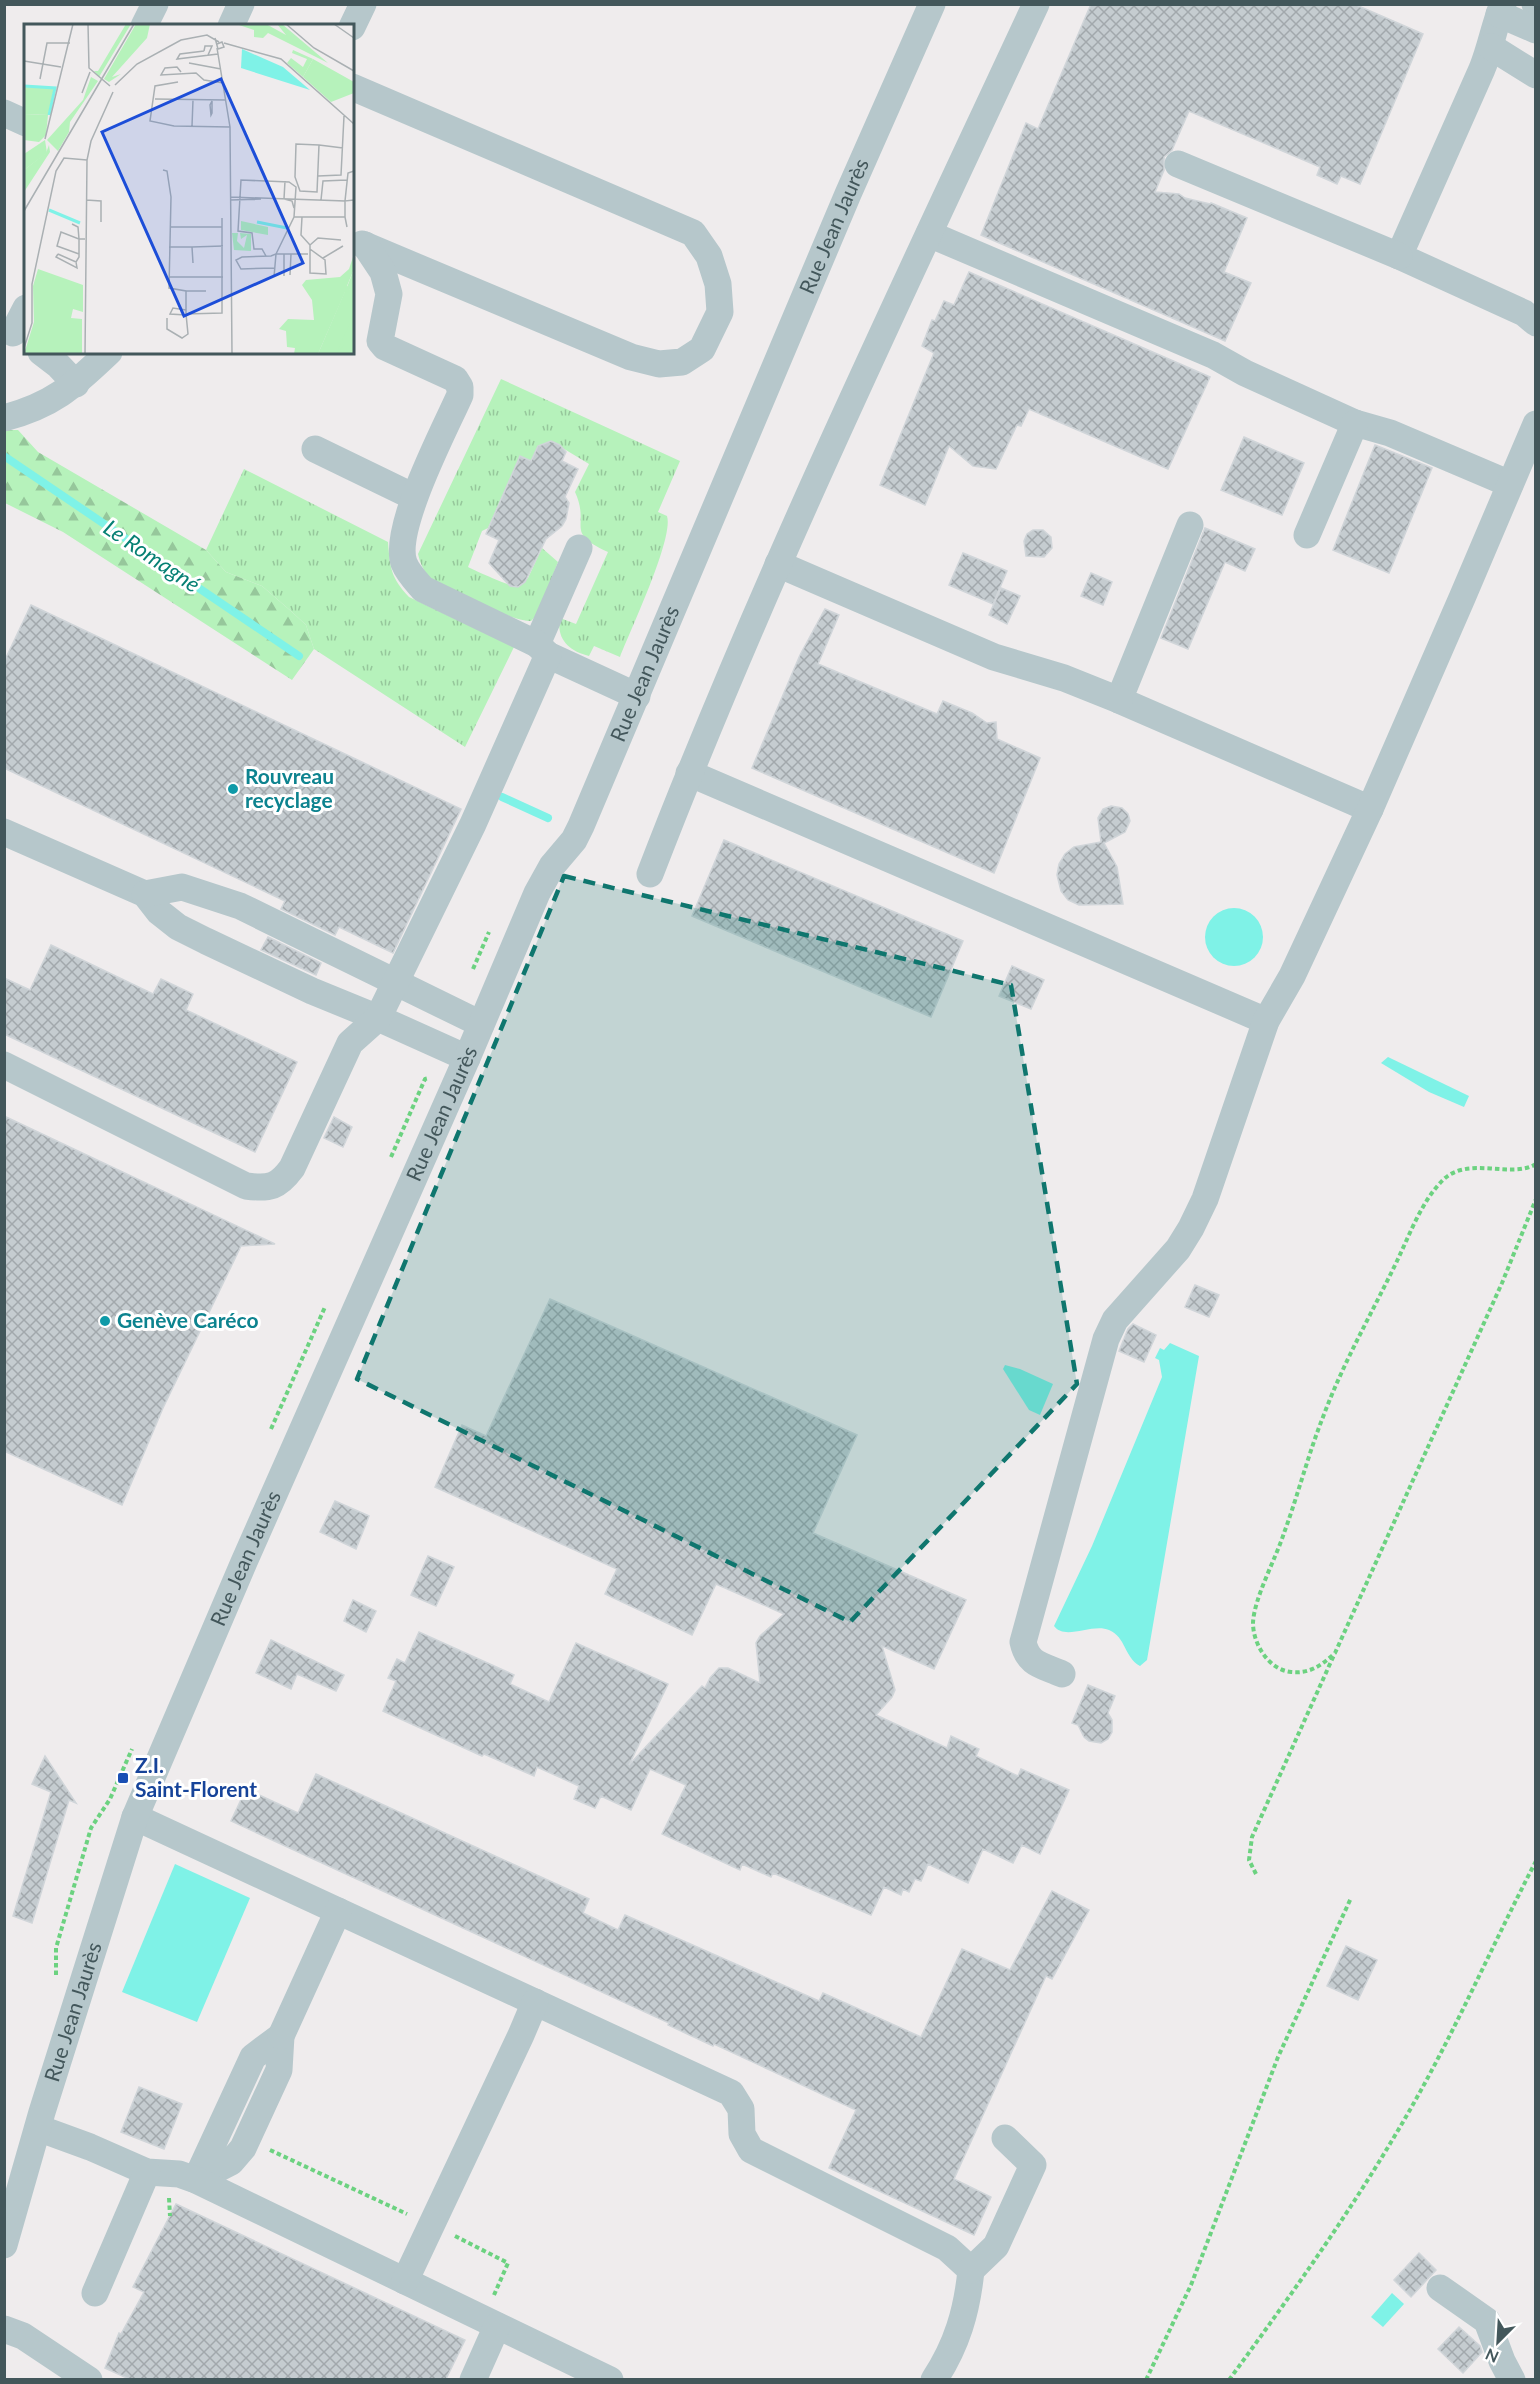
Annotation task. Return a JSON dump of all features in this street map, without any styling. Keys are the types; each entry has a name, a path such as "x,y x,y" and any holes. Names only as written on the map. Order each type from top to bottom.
{"street":[{"path":"232,24 241,4"},
{"path":"353,24 363,4"},
{"name":"Rue Jean Jaurès","path":"4,2245 135,1817 537,893 552,866 574,840 581,826 839,215 932,4"},
{"path":"650,874 689,773 778,564 1036,4"},
{"path":"1399,256 1491,47 1493,31 1501,9 1536,30"},
{"path":"1491,47 1536,75"},
{"path":"354,88 693,233 709,256 718,284 720,312 702,349 682,362 659,364 631,357 359,243"},
{"path":"4,113 24,122"},
{"path":"1178,165 1399,256 1524,313 1536,323"},
{"path":"929,234 1213,355 1245,373 1355,423 1390,433 1510,484"},
{"path":"359,243 383,272 389,294 380,341 385,347 454,379 460,387 460,395 414,497 403,548 403,562 411,577 423,589 637,696"},
{"path":"14,334 24,312"},
{"path":"44,354 76,384"},
{"path":"4,418 49,402 63,394 107,354"},
{"path":"1307,535 1355,423"},
{"path":"1062,1674 1032,1661 1026,1655 1023,1642 1106,1339 1115,1320 1178,1249 1205,1200 1266,1021 1292,976 1370,808 1536,424"},
{"path":"315,449 414,497"},
{"path":"1119,700 1190,525"},
{"path":"4,1065 246,1186 265,1188 282,1182 292,1168 350,1043 378,1018 394,981 473,824 542,650 579,548"},
{"path":"778,564 994,657 1064,678 1119,700 1370,808"},
{"path":"689,773 1266,1021"},
{"path":"4,832 145,894 159,912 178,927 312,991 467,1058"},
{"path":"145,894 182,887 208,894 272,920 481,1024"},
{"path":"135,1817 731,2093 741,2109 742,2134 751,2150 947,2248 970,2270"},
{"path":"196,2180 231,2162 243,2148 279,2070 281,2036 338,1911"},
{"path":"405,2281 535,2002"},
{"path":"196,2180 253,2057 281,2036"},
{"path":"38,2128 147,2172 179,2174 196,2180 610,2379"},
{"path":"934,2379 950,2355 968,2301 970,2270 996,2246 1034,2165 1005,2138"},
{"path":"95,2293 147,2172"},
{"path":"1440,2288 1488,2321 1502,2361 1512,2379"},
{"path":"473,2379 490,2323"},
{"path":"4,2329 23,2336 89,2379"}],"path":[{"path":"1335,1653 1322,1665 1310,1671 1286,1671 1273,1664 1263,1654 1256,1640 1253,1624 1256,1607 1285,1531 1322,1418 1356,1341 1435,1189 1446,1177 1459,1171 1476,1168 1514,1168 1536,1164"},
{"path":"1256,1874 1249,1860 1252,1837 1502,1283 1536,1199"},
{"path":"1229,2379 1322,2250 1384,2155 1463,2011 1536,1861"},
{"path":"1146,2379 1191,2285 1278,2057 1351,1898"},
{"path":"243,2148 265,2147 432,2224 508,2263 490,2323"}],"highlighted area":[{"path":"564,876 1011,985 1077,1384 850,1622 357,1379"}],"green space":[{"path":"501,379 680,461 658,512 667,516 664,544 650,585 620,657 594,646 589,656 582,654 566,643 560,632 560,618 576,624 608,552 594,545 582,533 581,513 575,492 589,464 551,441 538,446 531,461 520,456 488,528 482,531 468,567 518,587 528,578 542,548 558,562 537,615 531,621 495,611 450,591 431,579 421,564 418,554"},
{"path":"4,430 18,430 38,452 206,550 226,572 262,586 292,612 306,625 314,649 292,680 63,532 5,503"},
{"path":"244,469 388,542 392,572 409,597 514,647 465,747 314,649 306,625 292,612 262,586 226,572 206,550"}],"water":[{"path":"1228,908 1240,908 1255,916 1263,931 1263,943 1255,958 1240,966 1228,966 1213,958 1205,943 1205,931 1213,916"},
{"path":"1388,1057 1469,1096 1464,1107 1429,1092 1381,1063"},
{"path":"1170,1343 1199,1356 1147,1660 1140,1666 1131,1658 1119,1637 1109,1630 1102,1628 1065,1632 1054,1626 1092,1546 1162,1377 1159,1360 1155,1358 1160,1348 1164,1350"},
{"path":"1005,1365 1020,1369 1053,1384 1040,1415 1029,1410 1003,1369"},
{"path":"175,1864 250,1898 197,2022 122,1992"},
{"path":"1392,2293 1404,2304 1383,2327 1371,2317"}],"building":[{"path":"1091,4 1354,4 1423,34 1360,184 1341,176 1337,184 1317,175 1320,167 1189,111 1172,150 1164,157 1164,170 1155,192 1179,194 1185,198 1211,203 1247,218 1224,272 1251,283 1225,341 981,235 1026,123 1038,129"},
{"path":"969,272 1210,377 1168,469 1029,409 1021,426 1017,425 996,469 973,466 949,446 925,505 880,485 934,353 922,346 932,320 935,321 944,301 954,305"},
{"path":"1244,437 1304,463 1282,515 1221,490"},
{"path":"551,441 560,445 566,452 562,461 578,469 565,497 569,503 566,519 562,526 546,539 525,582 518,587 510,586 489,563 499,540 486,534 520,456 531,461 538,446"},
{"path":"1375,445 1432,468 1389,573 1333,550"},
{"path":"1205,528 1255,549 1245,571 1225,562 1188,649 1161,638"},
{"path":"1033,530 1043,530 1051,537 1052,548 1044,557 1026,556 1024,541 1027,534"},
{"path":"963,553 1007,571 993,604 949,585"},
{"path":"1091,573 1112,582 1103,605 1081,596"},
{"path":"1001,588 1020,596 1007,624 989,615"},
{"name":"Rouvreau recyclage","path":"31,605 461,809 393,953 339,927 335,935 281,909 285,901 4,768 4,662"},
{"path":"825,609 839,615 818,664 937,714 943,701 972,713 987,723 996,722 997,739 1040,758 994,873 752,768 800,655"},
{"path":"1111,806 1122,808 1128,814 1130,821 1125,832 1104,843 1117,867 1123,904 1079,905 1068,900 1061,891 1057,875 1059,864 1065,854 1074,847 1101,842 1098,818 1103,809"},
{"path":"724,840 963,941 931,1017 692,916"},
{"path":"268,937 321,963 316,975 261,950"},
{"path":"51,945 153,994 161,979 193,994 186,1010 297,1062 255,1152 4,1034 4,978 30,990"},
{"path":"1012,966 1044,980 1031,1009 999,996"},
{"name":"Genève Caréco","path":"4,1116 275,1244 241,1246 163,1408 122,1505 4,1451"},
{"path":"334,1117 352,1127 343,1147 324,1138"},
{"path":"1195,1285 1219,1295 1209,1317 1185,1307"},
{"path":"550,1299 857,1435 813,1533 966,1600 934,1669 882,1646 895,1690 892,1697 876,1715 947,1748 951,1736 979,1749 976,1756 1018,1776 1021,1769 1069,1790 1040,1854 1022,1845 1013,1863 983,1849 968,1883 928,1864 921,1881 915,1879 909,1892 903,1889 901,1895 884,1887 871,1915 773,1873 771,1877 742,1864 740,1870 662,1834 686,1785 650,1769 631,1810 601,1796 595,1808 574,1799 579,1786 537,1767 534,1776 484,1754 482,1756 383,1711 396,1681 388,1678 397,1659 405,1663 419,1632 514,1675 510,1684 549,1702 576,1643 668,1684 629,1765 702,1686 705,1688 719,1668 728,1668 760,1683 756,1643 760,1636 784,1614 716,1584 692,1635 605,1594 617,1569 435,1487 462,1425 486,1436"},
{"path":"1133,1324 1156,1335 1144,1362 1119,1351 1128,1329"},
{"path":"335,1501 369,1516 356,1549 320,1532"},
{"path":"428,1556 454,1567 436,1606 411,1595"},
{"path":"353,1600 376,1611 366,1632 344,1621"},
{"path":"271,1640 344,1675 336,1691 297,1674 291,1689 256,1673"},
{"path":"1088,1685 1115,1696 1108,1713 1112,1720 1112,1732 1108,1739 1101,1743 1089,1741 1084,1737 1078,1725 1072,1723"},
{"path":"45,1756 76,1803 69,1800 32,1923 13,1916 51,1792 32,1784"},
{"path":"316,1774 589,1899 583,1913 618,1930 625,1915 819,2001 823,1993 921,2037 962,1949 1010,1970 1052,1891 1089,1910 1052,1979 1046,1976 954,2179 991,2197 974,2235 829,2168 856,2110 714,2044 713,2046 668,2025 669,2023 231,1821 246,1789 298,1813"},
{"path":"1346,1946 1377,1960 1358,2000 1327,1986"},
{"path":"139,2087 182,2104 164,2149 121,2132"},
{"path":"176,2204 465,2340 446,2379 129,2379 105,2368 119,2333 121,2334 144,2292 133,2287"},
{"path":"1419,2253 1436,2270 1411,2297 1394,2280"},
{"path":"1459,2327 1480,2346 1482,2352 1463,2373 1438,2349"}],"waterway":[{"name":"Le Romagné","path":"4,456 299,656"},
{"name":"Le Romagné","path":"502,797 548,818"}],"place":[{"name":"Rouvreau recyclage","path":"233,789"},
{"name":"Genève Caréco","path":"105,1321"},
{"name":"Z.I. Saint-Florent","path":"123,1778"}]}
